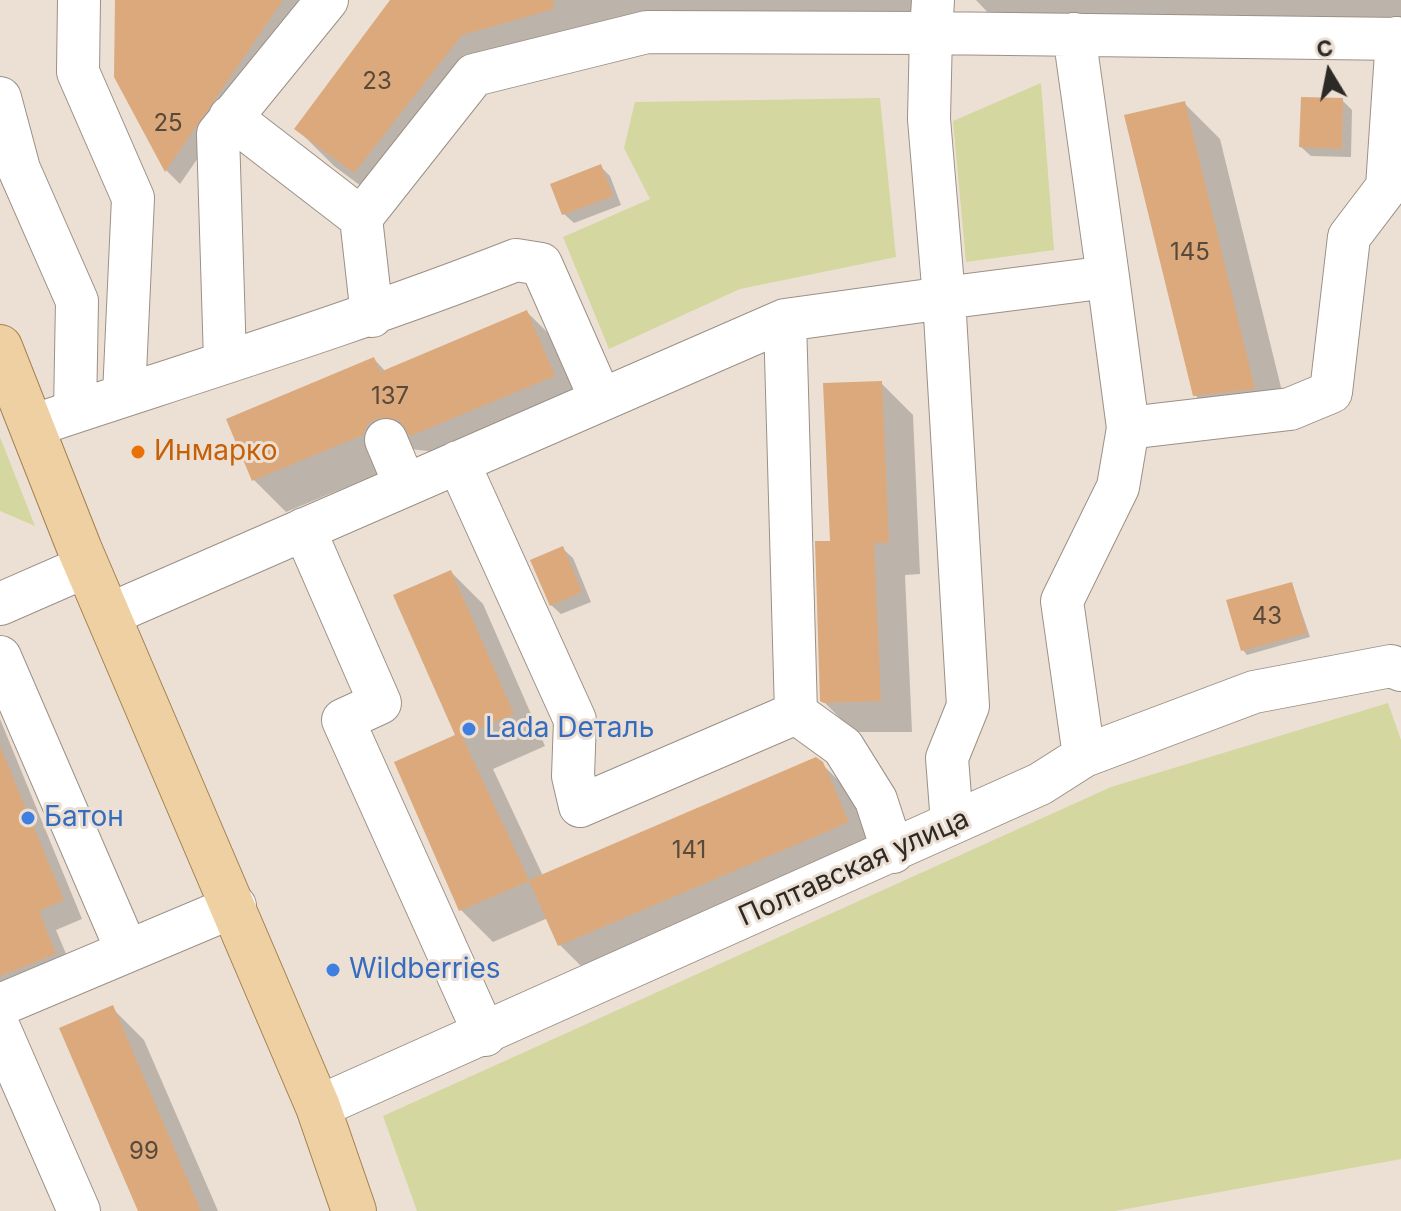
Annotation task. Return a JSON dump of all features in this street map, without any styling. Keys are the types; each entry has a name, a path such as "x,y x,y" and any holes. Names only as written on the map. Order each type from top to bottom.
{"main road":[{"path":"0,347 87,566 235,906 318,1107 354,1211"}],"lane":[{"path":"79,0 78,72 133,198 124,395"},
{"path":"225,360 218,134 327,0"},
{"path":"932,17 929,119 944,298 968,706 947,758 952,823"},
{"path":"372,316 361,218 474,75 647,32 932,17 1074,34 1399,38 1387,187 1349,237 1331,392 1290,409 1128,428"},
{"path":"1074,34 1128,428 1118,487 1062,601 1084,756"},
{"path":"0,98 19,169 77,301 75,411"},
{"path":"230,117 361,218"},
{"path":"32,426 225,360 372,316 516,260 541,264 601,400"},
{"path":"108,615 785,320 1108,277"},
{"path":"785,320 796,713"},
{"path":"386,440 405,485"},
{"path":"458,462 575,720 573,776 580,806 796,713"},
{"path":"304,529 380,703 343,720 485,1035"},
{"path":"0,604 87,566"},
{"path":"0,657 127,951"},
{"name":"Полтавская улица","path":"318,1107 893,852 1040,784 1084,756 1254,692 1391,666 1401,670"},
{"path":"796,713 843,747 876,800 893,852"},
{"path":"0,1005 235,906"},
{"path":"3,1051 79,1211"}],"green space":[{"path":"1041,83 1054,250 966,262 953,121"},
{"path":"880,98 896,257 740,289 609,349 563,237 650,199 624,148 635,102"},
{"path":"0,437 35,526 0,511"},
{"path":"1388,703 1401,740 1401,1159 1115,1211 417,1211 383,1116 1111,787"}],"building":[{"path":"115,0 283,0 165,172 114,77"},
{"path":"390,0 553,0 554,9 462,35 354,173 294,129"},
{"path":"1301,97 1343,98 1342,149 1299,147"},
{"path":"1185,101 1255,389 1193,396 1124,115"},
{"path":"601,164 613,196 562,215 550,184"},
{"path":"527,310 555,376 410,436 399,420 377,418 367,425 363,435 252,481 226,419 374,357 380,372"},
{"path":"882,381 889,543 874,543 881,701 824,703 820,701 815,541 830,541 823,383"},
{"path":"563,546 582,592 550,606 530,560"},
{"path":"451,570 514,714 462,736 529,880 816,757 823,762 849,822 558,946 529,881 459,911 394,762 455,735 393,595"},
{"path":"1292,582 1307,633 1241,651 1226,600"},
{"path":"0,746 64,900 39,911 56,954 0,976"},
{"path":"113,1005 201,1211 138,1211 59,1028"}],"place":[{"name":"Инмарко","path":"138,452"},
{"name":"Lada Dеталь","path":"469,729"},
{"name":"Батон","path":"28,818"},
{"name":"Wildberries","path":"333,970"}]}
